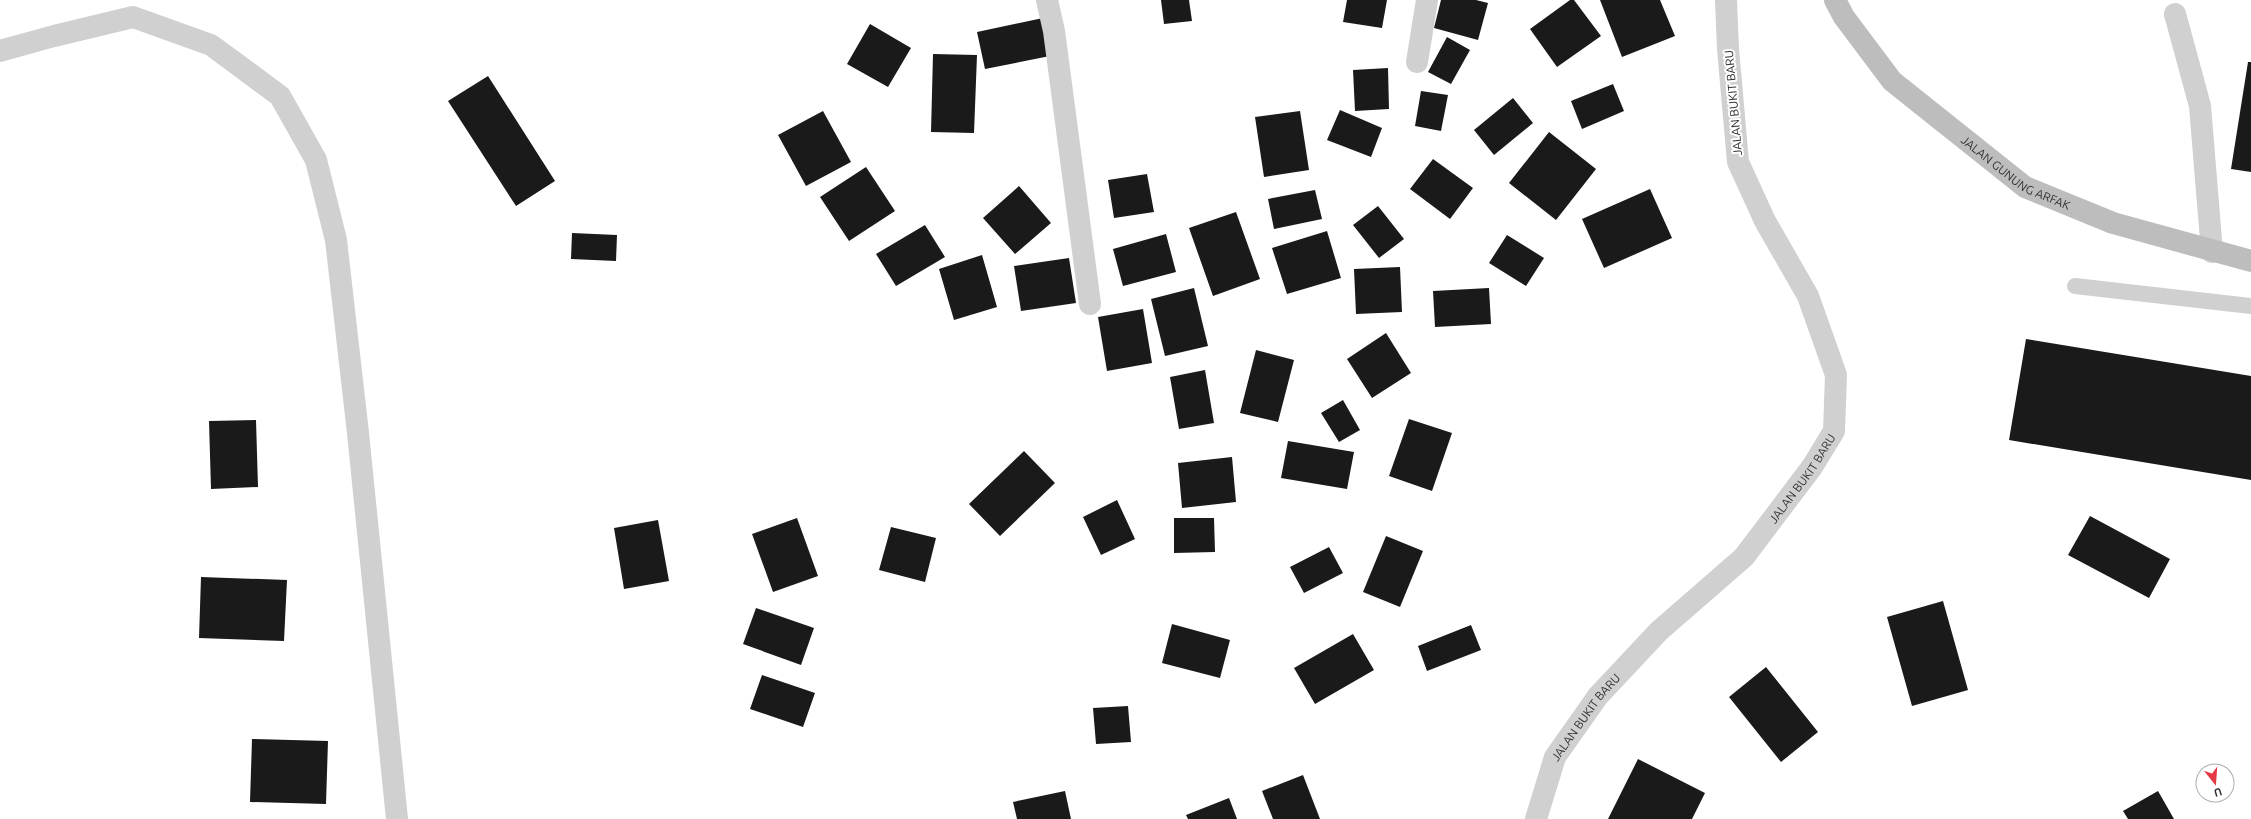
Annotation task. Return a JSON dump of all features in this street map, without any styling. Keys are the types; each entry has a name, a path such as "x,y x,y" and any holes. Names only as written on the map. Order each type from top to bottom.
{"street":[{"path":"1047,0 1054,31 1090,304"},
{"path":"1417,62 1427,0"},
{"name":"JALAN BUKIT BARU","path":"1536,819 1555,757 1598,696 1659,631 1744,557 1812,467 1834,431 1836,375 1810,303 1765,221 1738,162 1728,49 1726,0"},
{"name":"JALAN GUNUNG ARFAK","path":"1835,0 1844,17 1892,81 2025,187 2112,223 2212,252 2251,261"},
{"path":"2175,14 2200,106 2212,252"},
{"path":"0,51 133,17 211,45 280,96 316,160 336,240 359,441 397,819"}],"lane":[{"path":"2074,286 2251,306"}],"building":[{"path":"1161,0 1189,0 1192,21 1164,24"},
{"path":"1347,0 1387,0 1382,28 1343,22"},
{"path":"1441,0 1476,0 1488,3 1478,40 1434,28"},
{"path":"1570,0 1574,0 1601,36 1557,67 1530,29"},
{"path":"1600,0 1660,0 1675,36 1622,57"},
{"path":"1043,18 1050,56 985,69 977,32"},
{"path":"870,24 911,48 888,87 847,64"},
{"path":"1447,37 1470,50 1451,84 1428,72"},
{"path":"933,54 977,55 974,133 931,132"},
{"path":"2248,62 2251,62 2251,172 2231,169"},
{"path":"1388,68 1389,109 1355,111 1353,70"},
{"path":"488,76 555,181 516,206 448,101"},
{"path":"1613,84 1624,111 1582,129 1571,101"},
{"path":"1421,91 1448,95 1441,131 1415,126"},
{"path":"1513,98 1533,123 1494,155 1474,130"},
{"path":"1340,110 1382,128 1371,157 1327,140"},
{"path":"823,111 851,162 806,186 778,135"},
{"path":"1300,111 1309,170 1264,177 1255,117"},
{"path":"1549,132 1596,169 1556,220 1509,183"},
{"path":"1433,159 1473,188 1450,219 1410,189"},
{"path":"866,167 895,211 849,241 820,197"},
{"path":"1147,174 1154,212 1114,218 1108,180"},
{"path":"1019,186 1051,223 1015,254 983,218"},
{"path":"1650,189 1672,238 1604,268 1582,219"},
{"path":"1315,190 1322,219 1274,229 1268,199"},
{"path":"1378,206 1404,239 1379,258 1353,225"},
{"path":"1236,212 1260,279 1213,296 1189,228"},
{"path":"925,225 945,257 896,286 876,254"},
{"path":"1327,231 1341,278 1287,294 1272,248"},
{"path":"572,233 617,235 616,261 571,259"},
{"path":"1166,234 1176,272 1123,286 1113,249"},
{"path":"1507,235 1544,258 1526,286 1489,263"},
{"path":"982,255 997,307 954,320 939,269"},
{"path":"1069,258 1076,303 1021,311 1014,266"},
{"path":"1400,267 1402,312 1356,314 1354,269"},
{"path":"1194,288 1208,346 1165,356 1151,299"},
{"path":"1489,288 1491,324 1435,327 1433,291"},
{"path":"1143,309 1152,363 1107,371 1098,317"},
{"path":"1386,333 1411,373 1372,398 1347,359"},
{"path":"2026,339 2251,376 2251,480 2009,440"},
{"path":"1256,350 1294,360 1278,422 1240,413"},
{"path":"1205,370 1214,423 1179,429 1170,377"},
{"path":"1343,400 1360,430 1339,442 1321,413"},
{"path":"1409,419 1452,433 1432,491 1389,476"},
{"path":"256,420 258,487 211,489 209,421"},
{"path":"1288,441 1354,452 1347,489 1281,478"},
{"path":"1024,451 1055,483 1000,536 969,504"},
{"path":"1232,457 1236,502 1182,508 1178,463"},
{"path":"1117,500 1135,539 1101,555 1083,517"},
{"path":"2090,516 2170,559 2149,598 2068,555"},
{"path":"797,518 818,576 773,592 752,534"},
{"path":"1174,518 1214,518 1215,552 1174,553"},
{"path":"658,520 669,581 624,589 614,528"},
{"path":"891,527 936,538 925,582 879,570"},
{"path":"1386,536 1423,551 1400,607 1363,592"},
{"path":"1329,547 1343,573 1304,593 1290,567"},
{"path":"201,577 287,580 284,641 199,638"},
{"path":"1943,601 1968,690 1912,706 1887,617"},
{"path":"756,608 814,628 801,665 743,644"},
{"path":"1172,624 1230,640 1220,678 1162,663"},
{"path":"1471,625 1481,650 1427,671 1418,646"},
{"path":"1353,634 1374,670 1315,704 1294,668"},
{"path":"1766,667 1818,732 1781,762 1729,697"},
{"path":"762,675 815,693 803,727 750,709"},
{"path":"1128,706 1131,742 1096,744 1093,708"},
{"path":"252,739 328,741 326,804 250,802"},
{"path":"1638,759 1705,793 1692,819 1608,819"},
{"path":"1303,775 1320,819 1273,819 1262,791"},
{"path":"1065,791 1071,819 1017,819 1013,802"},
{"path":"2158,791 2174,819 2128,819 2123,811"},
{"path":"1229,798 1237,819 1188,819 1186,815"}]}
